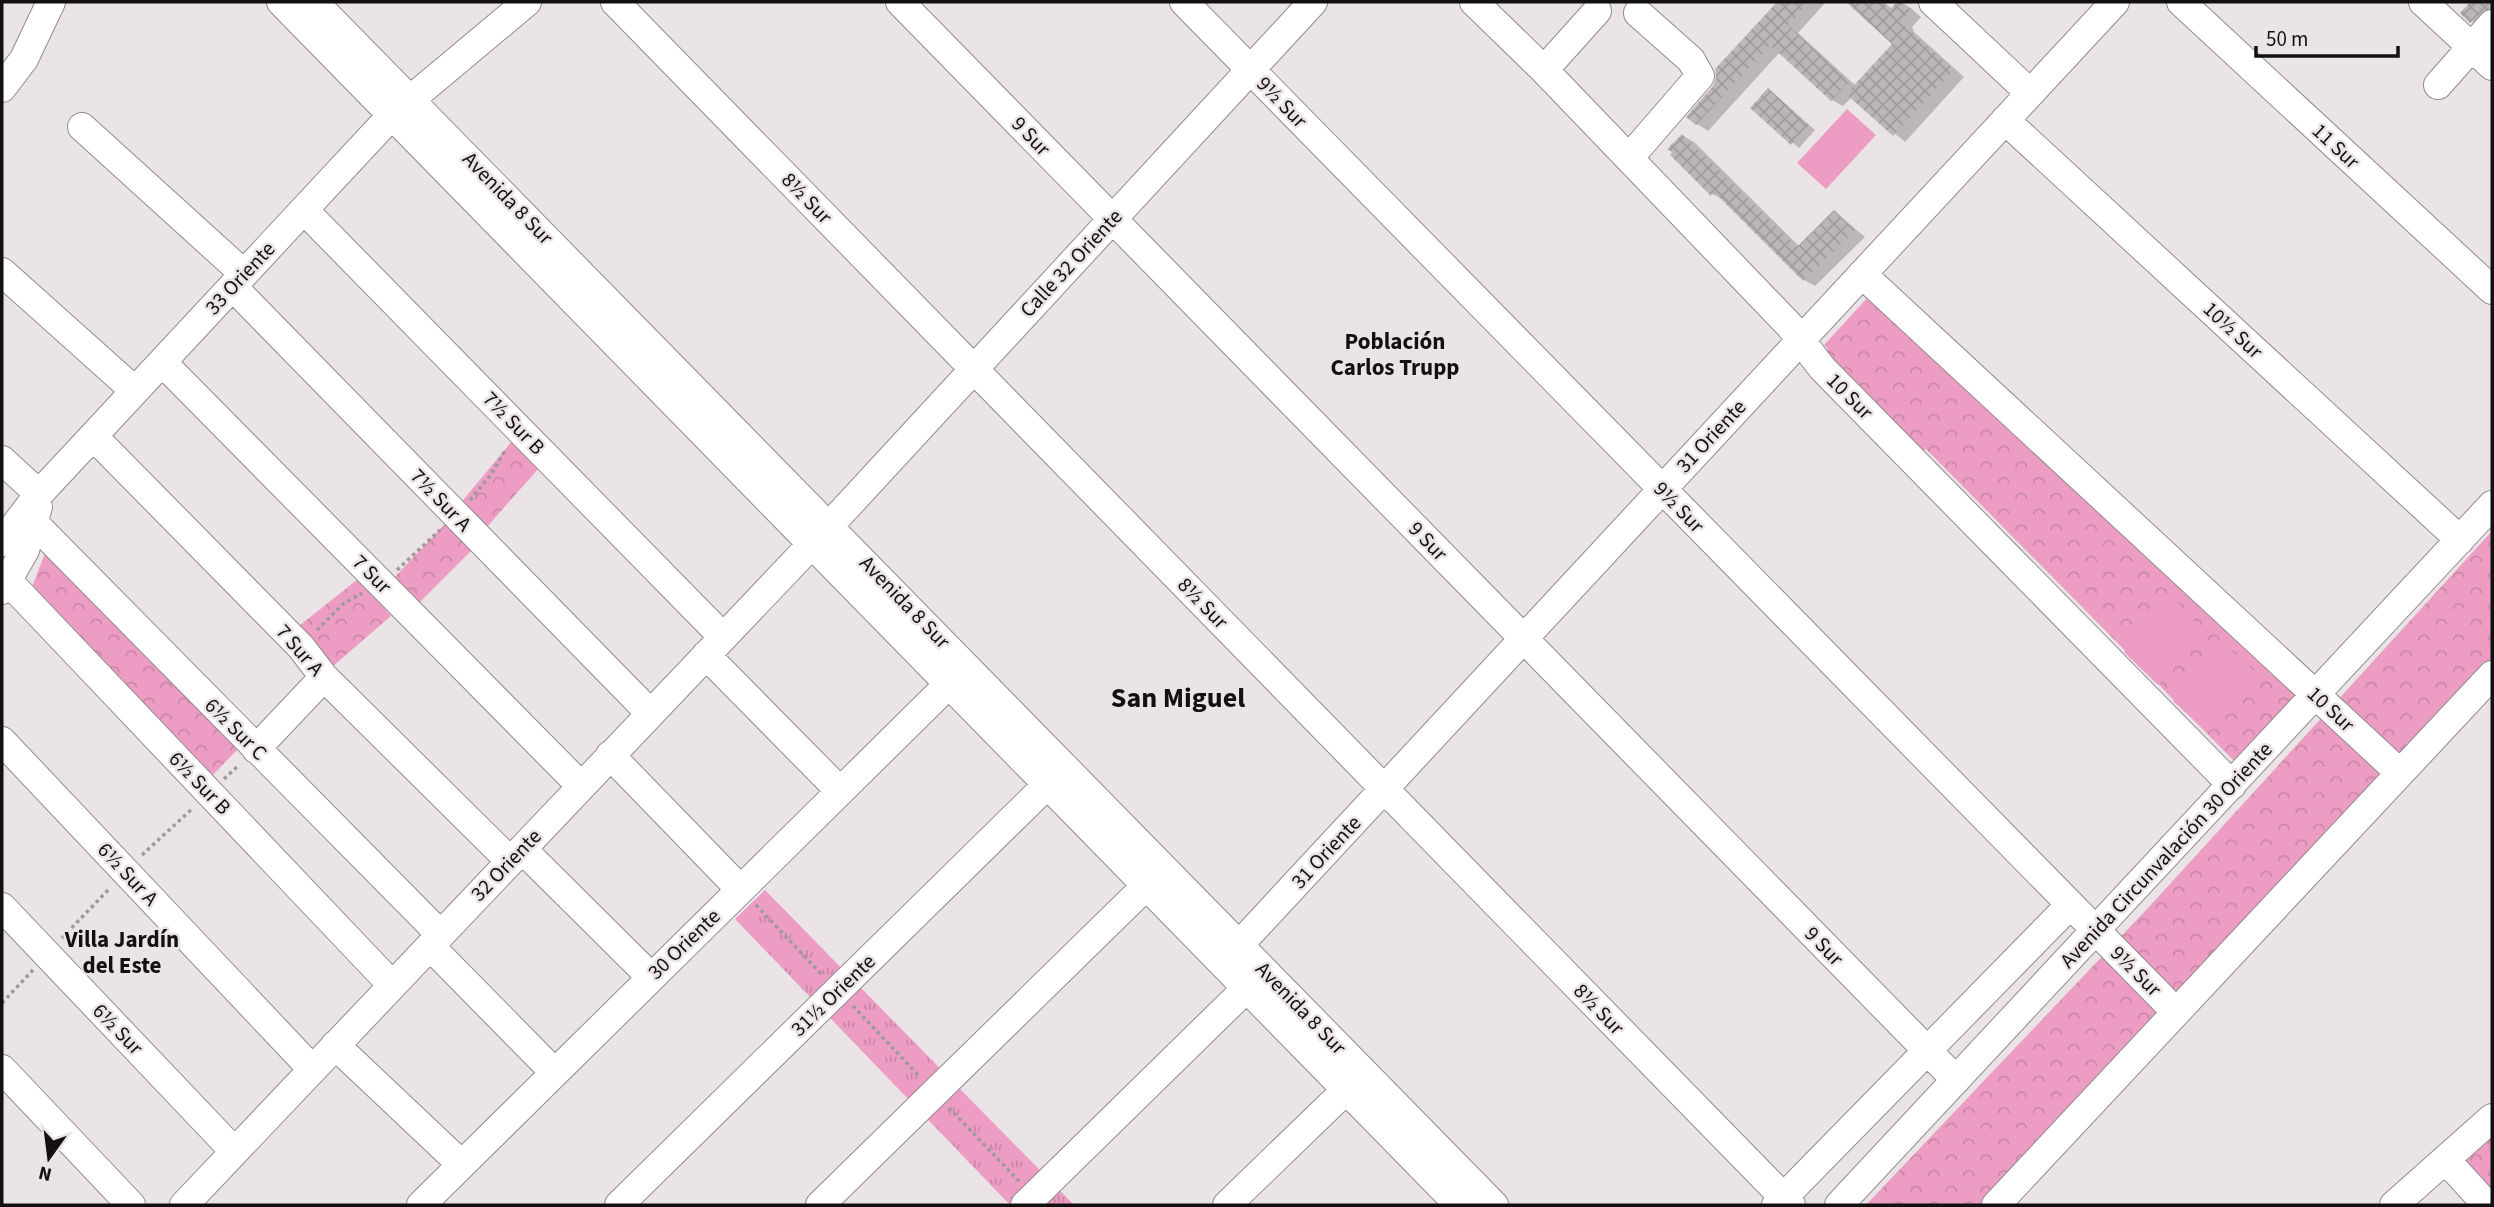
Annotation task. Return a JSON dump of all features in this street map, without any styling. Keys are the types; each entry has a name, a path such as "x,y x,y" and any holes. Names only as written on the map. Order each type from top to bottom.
{"street":[{"path":"5,77 51,2"},
{"name":"Avenida 8 Sur","path":"281,2 401,107 1230,954 1494,1205"},
{"name":"Avenida 8 Sur","path":"314,2 401,107"},
{"name":"8½ Sur","path":"615,2 1384,789 1784,1203"},
{"name":"9 Sur","path":"900,2 1956,1080"},
{"name":"9½ Sur","path":"1184,2 2176,1012"},
{"name":"Calle 32 Oriente","path":"820,535 1313,2"},
{"name":"10 Sur","path":"1474,2 1545,70 1629,158 1801,340 1822,368 2232,785"},
{"path":"1933,2 2030,93"},
{"name":"31 Oriente","path":"1230,954 2115,2"},
{"name":"11 Sur","path":"2181,2 2492,290"},
{"path":"2423,2 2482,56"},
{"name":"33 Oriente","path":"2,542 39,494 304,209 401,107 510,7"},
{"path":"1545,70 1597,11"},
{"path":"1629,158 1700,76 1691,60 1638,13"},
{"path":"2438,85 2482,56 2492,24"},
{"name":"10½ Sur","path":"2005,120 2460,540"},
{"name":"7½ Sur A","path":"82,127 239,280 456,515 650,713"},
{"name":"7½ Sur B","path":"304,209 524,433 840,791"},
{"path":"2,272 135,391"},
{"name":"10 Sur","path":"1862,274 2400,773"},
{"name":"7 Sur","path":"162,362 581,786"},
{"name":"7 Sur A","path":"93,436 301,647 324,677 651,977"},
{"path":"2,460 39,494 26,550 5,586"},
{"name":"Avenida Circunvalación 30 Oriente","path":"1839,1205 2492,505"},
{"name":"6½ Sur C","path":"34,523 256,749 553,1071"},
{"name":"Avenida 8 Sur","path":"820,535 948,684 1146,886 1230,954"},
{"name":"32 Oriente","path":"184,1205 820,535"},
{"name":"6½ Sur B","path":"5,586 210,793 392,985"},
{"path":"1996,1205 2492,675"},
{"path":"256,749 324,677"},
{"name":"30 Oriente","path":"421,1205 553,1071 948,684"},
{"name":"6½ Sur A","path":"2,741 312,1069"},
{"path":"610,755 740,889"},
{"name":"31½ Oriente","path":"619,1205 1048,785"},
{"path":"820,1205 1146,886"},
{"path":"1784,1203 2069,906"},
{"name":"6½ Sur","path":"2,907 234,1151"},
{"path":"1029,1201 1255,979"},
{"name":"Avenida 8 Sur","path":"1255,979 1346,1090 1443,1200"},
{"path":"334,1045 461,1164"},
{"path":"2,1069 131,1205"},
{"path":"1227,1205 1346,1090"},
{"path":"2394,1205 2492,1118"},
{"path":"2446,1160 2487,1205"}],"path":[{"path":"301,647 343,604 381,583 456,515 490,476 509,445 524,433"},
{"path":"125,871 256,749"},
{"path":"740,889 935,1093 1029,1201"}],"green space":[{"path":"1847,109 1876,135 1826,189 1797,163"},
{"path":"1869,296 2296,696 2235,762 1926,449 1923,451 1822,356 1828,349 1824,345"},
{"path":"512,441 539,468 486,528 459,505"},
{"path":"446,523 472,550 415,607 389,583"},
{"path":"2492,531 2492,659 1981,1205 1866,1205 2148,908"},
{"path":"47,548 238,749 209,779 32,587"},
{"path":"358,579 391,616 332,667 294,630"},
{"path":"2174,600 2208,634 2158,685 2124,652"},
{"path":"2225,645 2260,676 2208,733 2173,701"},
{"path":"765,890 1074,1205 1010,1205 735,919"},
{"path":"2492,1136 2492,1194 2464,1162"}],"building":[{"path":"1777,2 1809,2 1788,25 1849,82 1831,101 1770,45 1696,125 1686,117 1713,86 1715,69"},
{"path":"1846,2 1882,2 1890,9 1897,2 1902,2 1911,10 1902,20 1903,24 1954,70 1893,136 1846,94 1892,44"},
{"path":"2470,2 2492,2 2492,8 2480,13 2470,23 2460,13"},
{"path":"1768,88 1809,125 1791,145 1750,108"},
{"path":"1682,134 1797,247 1834,210 1855,230 1803,281 1719,197 1712,193 1711,196 1670,155 1672,152 1667,149"}],"district":[{"name":"Población Carlos Trupp","path":"1395,354"},
{"name":"San Miguel","path":"1178,697"},
{"name":"Villa Jardín del Este","path":"122,952"}]}
